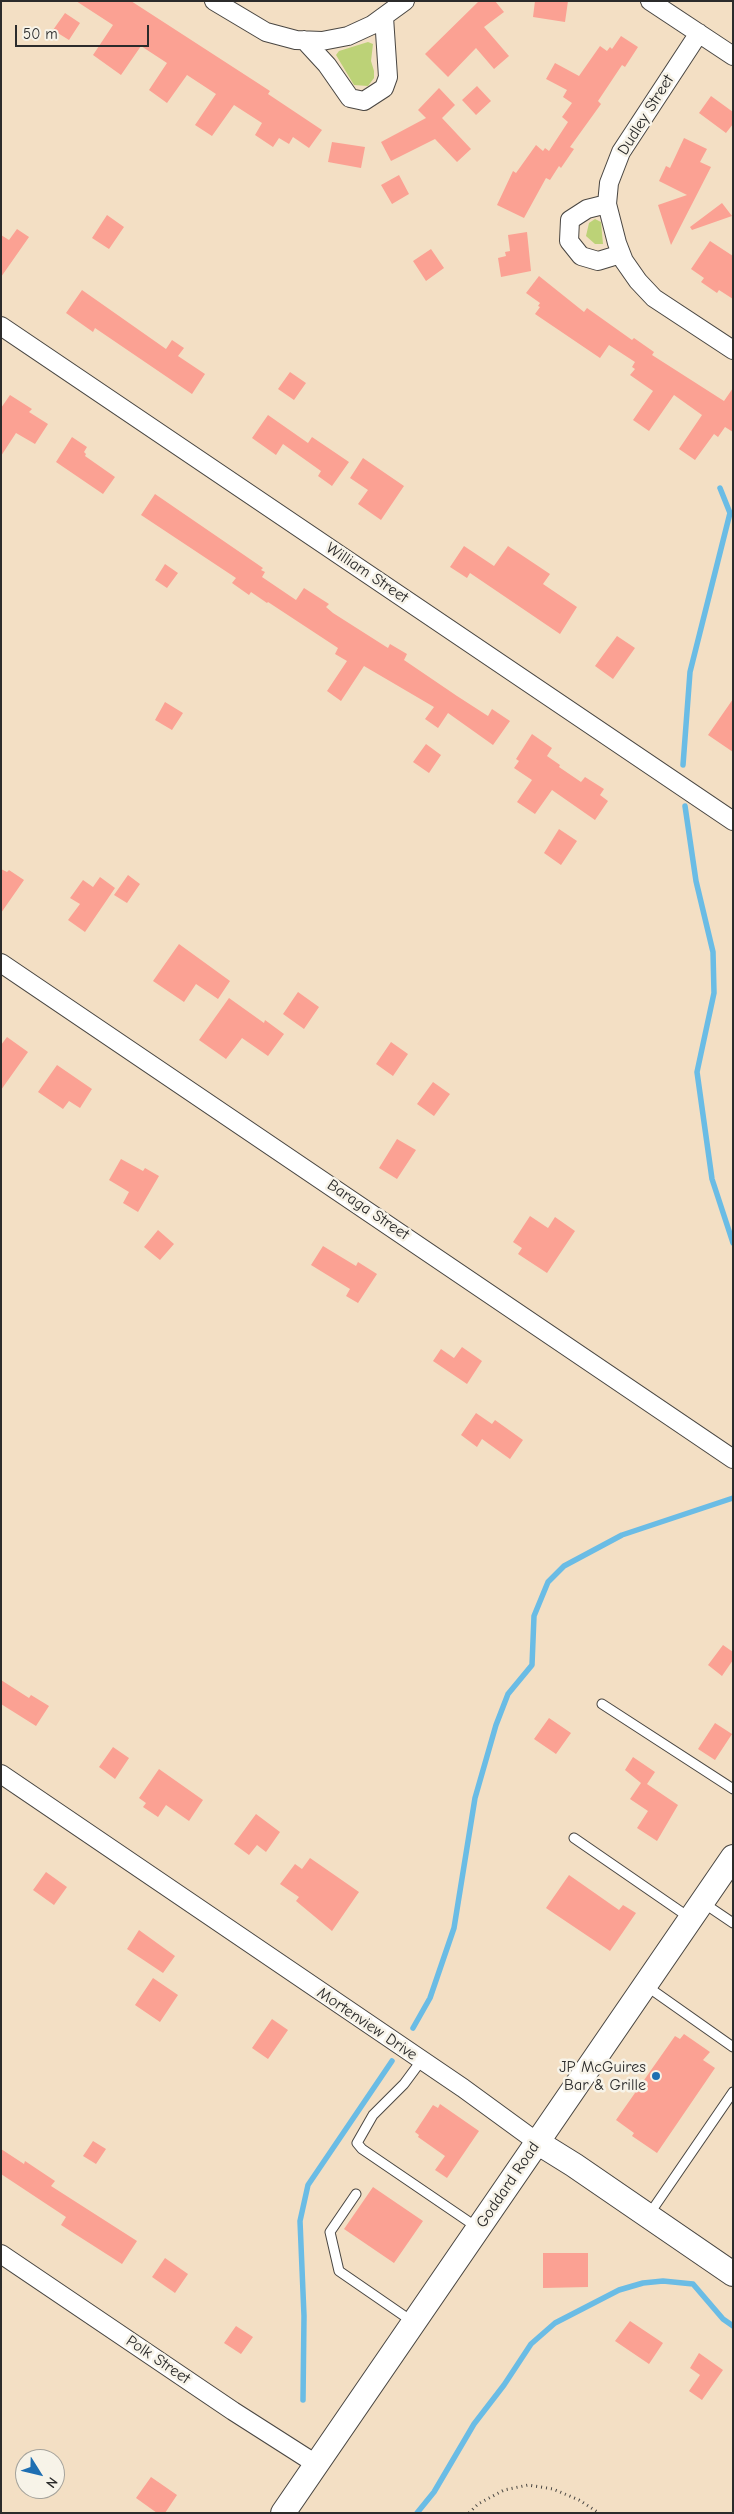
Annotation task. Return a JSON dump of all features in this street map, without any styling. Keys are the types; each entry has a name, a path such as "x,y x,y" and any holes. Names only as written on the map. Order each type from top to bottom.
{"main road":[{"name":"Goddard Road","path":"283,2513 733,1857"},
{"name":"Mortenview Drive","path":"537,2142 733,2274"}],"street":[{"path":"214,1 266,32 281,37 322,41 348,36 384,16 405,1"},
{"path":"650,1 733,56"},
{"path":"304,40 328,65 350,98 364,101 384,88 388,77 384,16"},
{"name":"Dudley Street","path":"699,33 627,140 609,183 607,204 621,254 638,281 654,298 733,350"},
{"path":"607,204 587,209 570,220 569,241 581,256 598,261 621,254"},
{"name":"William Street","path":"1,326 733,821"},
{"name":"Baraga Street","path":"1,963 733,1459"},
{"name":"Mortenview Drive","path":"1,1774 537,2142"},
{"name":"Polk Street","path":"1,2254 233,2411 316,2464"}],"lane":[{"path":"602,1704 733,1789"},
{"path":"574,1838 696,1910 733,1923"},
{"path":"645,1985 733,2048"},
{"path":"421,2061 404,2084 373,2115 360,2134 357,2143 362,2149 478,2228"},
{"path":"648,2216 733,2092"},
{"path":"356,2194 330,2232 339,2271 414,2322"}],"path":[{"path":"469,2513 478,2504 504,2490 528,2486 553,2489 579,2500 599,2513"}],"green space":[{"path":"368,42 373,44 371,61 374,78 368,86 354,85 336,55 339,51"},
{"path":"595,219 601,222 603,244 595,244 586,236 589,223"}],"building":[{"path":"76,1 131,1 270,91 268,94 322,130 309,148 293,137 289,144 279,138 273,147 255,135 262,123 234,105 212,136 195,125 216,94 187,75 167,103 149,90 167,63 141,46 121,75 93,55 113,25"},
{"path":"479,1 495,1 504,12 484,27 509,56 494,69 476,48 448,77 425,54"},
{"path":"535,1 568,1 565,22 533,17"},
{"path":"65,13 80,23 69,40 53,30"},
{"path":"621,36 638,47 625,67 622,65 598,101 601,104 570,147 574,149 561,168 559,166 550,180 546,178 524,218 497,205 513,171 516,173 536,145 543,151 545,148 549,151 568,122 562,117 572,103 563,97 567,90 546,79 555,63 579,76 600,46 607,51 610,47 612,49"},
{"path":"477,86 491,101 476,115 462,100"},
{"path":"439,88 455,105 442,118 471,149 457,162 435,139 391,161 381,142 426,118 418,110"},
{"path":"711,96 733,112 733,124 726,133 699,113"},
{"path":"684,138 707,149 700,162 711,167 671,245 658,205 687,195 659,181 666,166 670,168"},
{"path":"332,142 365,147 361,168 328,162"},
{"path":"399,175 409,194 392,204 381,185"},
{"path":"722,203 732,216 692,230 690,227"},
{"path":"107,215 124,227 109,249 92,238"},
{"path":"17,229 29,237 1,277 1,235 9,240"},
{"path":"527,232 531,271 501,277 498,258 506,256 505,252 510,251 508,235"},
{"path":"710,241 733,256 733,299 719,290 717,293 701,282 704,278 691,269"},
{"path":"431,249 444,268 426,281 413,261"},
{"path":"539,276 584,312 587,308 632,340 634,338 654,352 652,355 724,401 733,388 733,432 725,427 718,437 714,434 695,460 679,449 702,415 674,395 649,431 633,420 653,391 630,375 635,369 632,367 635,362 609,345 600,358 535,314 540,307 538,306 540,303 526,293"},
{"path":"82,290 166,349 172,340 184,348 178,356 205,374 192,394 95,328 93,332 66,313"},
{"path":"290,372 306,383 294,400 278,389"},
{"path":"10,395 32,409 29,412 48,424 35,444 16,433 1,456 1,408"},
{"path":"268,415 308,443 312,437 349,462 332,486 318,476 321,471 283,444 276,455 252,438"},
{"path":"72,437 87,447 84,452 85,456 115,477 103,494 56,462"},
{"path":"363,458 404,486 381,520 358,504 368,490 350,478"},
{"path":"155,494 263,568 261,570 265,572 262,577 296,600 304,588 329,604 326,607 333,613 388,648 390,644 407,654 404,660 457,696 488,716 492,709 510,721 493,745 448,713 438,728 425,719 434,707 364,666 341,701 327,691 347,661 335,654 338,648 268,602 251,592 249,595 232,583 236,578 141,515"},
{"path":"464,546 494,566 508,546 550,574 543,584 577,607 560,634 470,573 467,578 450,567"},
{"path":"165,564 178,573 167,588 155,580"},
{"path":"617,636 635,648 613,679 595,666"},
{"path":"733,699 733,752 708,735"},
{"path":"165,702 183,713 172,730 155,720"},
{"path":"532,734 552,748 547,756 560,765 559,767 581,782 585,777 604,789 600,795 608,801 595,820 552,790 535,814 517,802 532,780 514,768 519,761 516,759"},
{"path":"426,744 441,755 429,773 413,762"},
{"path":"559,829 577,841 561,865 544,853"},
{"path":"1,869 7,872 9,870 24,880 1,913"},
{"path":"128,875 140,884 127,903 114,895"},
{"path":"100,877 115,888 85,932 68,920 80,904 70,898 83,880 93,887"},
{"path":"179,944 230,981 218,999 196,984 184,1002 153,981"},
{"path":"298,992 319,1007 304,1029 283,1014"},
{"path":"229,998 264,1023 265,1020 284,1034 268,1056 242,1038 226,1059 199,1040"},
{"path":"7,1037 28,1052 1,1090 1,1045"},
{"path":"391,1042 408,1054 393,1076 376,1064"},
{"path":"57,1065 92,1089 80,1108 69,1101 63,1109 38,1092"},
{"path":"433,1082 450,1094 434,1116 417,1104"},
{"path":"397,1139 416,1150 397,1179 379,1168"},
{"path":"121,1159 143,1171 145,1168 159,1176 138,1212 123,1203 129,1192 109,1180"},
{"path":"530,1216 548,1228 555,1217 575,1231 547,1273 518,1254 522,1248 513,1242"},
{"path":"158,1230 174,1244 160,1260 144,1247"},
{"path":"323,1246 356,1266 358,1262 377,1274 358,1303 346,1296 350,1289 311,1265"},
{"path":"462,1347 482,1361 467,1384 433,1361 441,1349 454,1358"},
{"path":"476,1413 492,1424 495,1420 523,1440 510,1459 482,1439 477,1447 461,1435"},
{"path":"723,1645 733,1652 733,1660 722,1676 708,1665"},
{"path":"1,1680 29,1698 31,1695 49,1706 36,1726 1,1704"},
{"path":"549,1718 571,1733 556,1754 534,1739"},
{"path":"715,1723 732,1734 715,1760 698,1749"},
{"path":"113,1747 129,1758 115,1779 99,1767"},
{"path":"633,1757 655,1772 647,1784 678,1805 657,1841 637,1828 648,1811 630,1799 641,1783 625,1770"},
{"path":"159,1769 203,1800 189,1821 166,1805 158,1817 143,1807 146,1803 139,1798"},
{"path":"256,1814 280,1832 266,1852 257,1845 249,1855 234,1844"},
{"path":"310,1858 359,1892 332,1931 296,1901 299,1897 280,1884 295,1864 302,1869"},
{"path":"46,1872 67,1887 54,1905 33,1890"},
{"path":"569,1875 619,1910 623,1905 636,1913 610,1951 546,1908"},
{"path":"139,1930 175,1956 163,1973 127,1949"},
{"path":"153,1978 178,1995 160,2022 135,2005"},
{"path":"272,2019 288,2030 268,2059 252,2048"},
{"path":"684,2034 710,2052 703,2060 715,2068 657,2153 632,2136 634,2133 616,2120 675,2036 680,2039"},
{"path":"440,2104 479,2131 447,2178 435,2170 445,2156 418,2137 419,2135 415,2132 433,2105 438,2108"},
{"path":"93,2141 106,2149 96,2164 83,2156"},
{"path":"1,2149 24,2164 25,2161 55,2181 51,2186 137,2241 122,2264 61,2225 66,2217 1,2174"},
{"path":"373,2187 423,2221 394,2263 344,2229"},
{"path":"543,2253 588,2253 588,2287 543,2288"},
{"path":"165,2258 188,2274 175,2293 152,2277"},
{"path":"630,2321 663,2343 649,2364 615,2341"},
{"path":"236,2326 253,2337 241,2354 224,2343"},
{"path":"699,2353 723,2370 702,2400 689,2391 700,2375 690,2368"},
{"path":"151,2477 177,2495 165,2513 157,2513 136,2498"}],"waterway":[{"path":"683,765 690,672 730,513 720,488"},
{"path":"685,806 696,881 713,952 714,993 697,1072 712,1179 733,1243"},
{"path":"413,2028 430,1998 454,1928 475,1798 496,1725 508,1694 532,1665 534,1616 548,1582 564,1566 622,1535 733,1498"},
{"path":"303,2400 304,2316 300,2221 308,2185 392,2061"},
{"path":"417,2513 434,2492 474,2424 504,2385 531,2344 555,2323 619,2290 643,2283 663,2281 693,2284 723,2319 733,2326"}],"place":[{"name":"JP McGuires Bar & Grille","path":"656,2076"}]}
